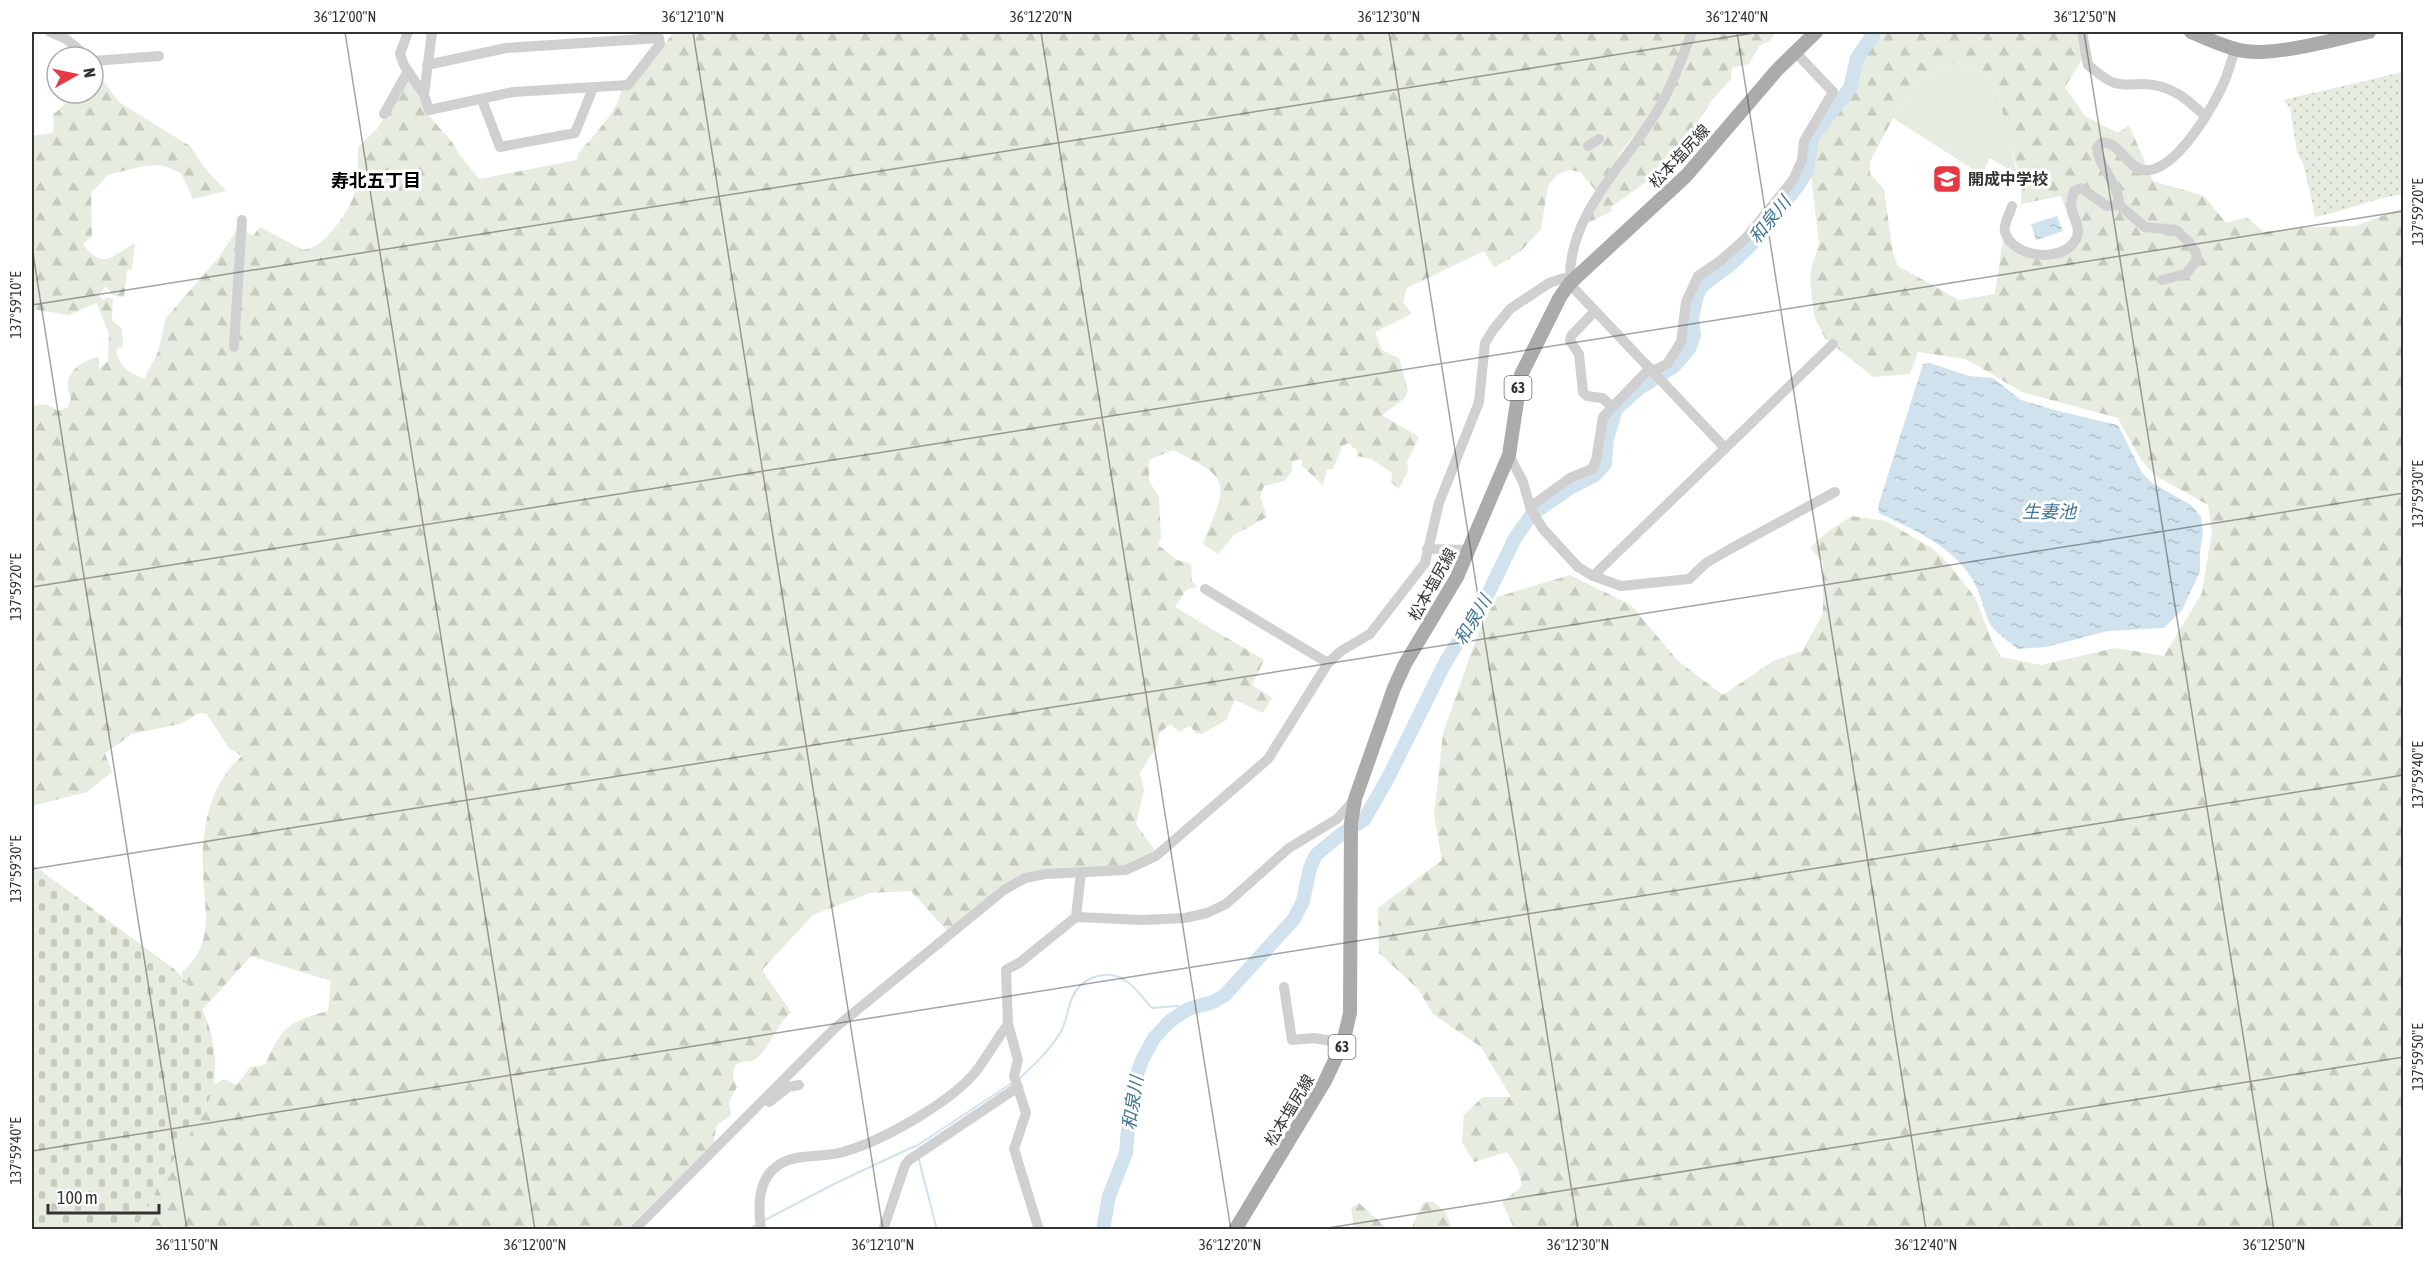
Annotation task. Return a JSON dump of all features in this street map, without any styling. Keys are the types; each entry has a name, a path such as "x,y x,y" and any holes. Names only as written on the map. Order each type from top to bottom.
{"main road":[{"name":"松本塩尻線","path":"1235,1230 1325,1081 1343,1043 1350,1013 1351,829 1355,799 1394,687 1456,577 1509,454 1521,375 1560,297 1570,283 1686,176 1777,70 1816,32"},
{"path":"2191,32 2246,51 2271,51 2369,32"}],"street":[{"path":"50,32 73,45"},
{"path":"408,32 400,54 424,95 429,110 513,92 628,85 660,44 659,38 506,48 427,65"},
{"path":"424,95 432,32"},
{"path":"1570,283 1570,269 1579,231 1591,207 1624,156 1654,117 1673,80 1692,32"},
{"path":"2082,32 2088,65 2100,74 2115,84 2157,85 2172,90 2184,96 2205,116"},
{"path":"2119,205 2119,196 2098,155 2097,148 2101,143 2111,145 2132,165 2144,170 2159,166 2185,146 2205,116 2225,80 2235,49"},
{"path":"105,61 159,56"},
{"path":"1531,508 1570,478 1592,469 1596,460 1603,417 1651,369 1667,364 1681,342 1686,302 1698,276 1720,261 1746,238 1793,180 1802,159 1804,141 1833,92 1799,56"},
{"path":"384,114 408,71"},
{"path":"482,99 500,147 575,133 593,88"},
{"path":"1588,146 1599,139"},
{"path":"2012,206 2004,230 2006,235 2019,248 2045,257 2062,251 2074,242 2079,230 2071,204 2074,191 2081,188 2107,206 2119,205 2145,227 2176,230 2189,242 2196,253 2197,260 2191,271 2186,274 2162,280"},
{"path":"234,346 242,220"},
{"path":"634,1230 835,1028 1004,890 1025,878 1046,874 1126,870 1156,856 1268,759 1328,663 1341,651 1370,634 1425,563 1439,503 1479,402 1485,343 1510,309 1557,279 1564,278 1725,448"},
{"path":"1595,311 1571,336 1570,341 1579,354 1583,392 1587,396 1602,398 1612,406"},
{"path":"1593,576 1833,344"},
{"path":"1509,454 1524,482 1531,508 1543,529 1578,567 1593,576 1621,586 1689,579 1715,558 1835,492"},
{"path":"1427,549 1469,550"},
{"path":"1205,589 1328,663"},
{"path":"1040,1230 1014,1149 1026,1113 1016,1081 1018,1060 1008,1024 1006,970 1019,963 1076,917 1143,920 1185,918 1207,913 1226,904 1289,848 1337,819 1355,799"},
{"path":"1076,917 1081,872"},
{"path":"1288,991 1292,1040 1314,1038 1343,1043"},
{"path":"761,1230 759,1211 762,1185 766,1176 779,1164 790,1159 839,1154 864,1146 944,1101 977,1070 1008,1024"},
{"path":"883,1230 891,1201 909,1160 1016,1081"},
{"path":"757,1106 765,1105 793,1085 799,1085"}],"green space":[{"path":"674,32 1688,32 1672,76 1642,127 1625,146 1597,192 1580,172 1569,170 1558,174 1548,186 1541,229 1521,251 1494,268 1484,251 1407,288 1403,302 1412,314 1375,332 1382,350 1399,358 1408,390 1405,398 1382,415 1419,437 1407,462 1408,470 1399,489 1391,482 1392,473 1371,459 1357,456 1357,449 1349,443 1342,446 1333,469 1327,469 1323,485 1302,466 1302,461 1299,459 1292,462 1292,471 1284,481 1264,486 1260,496 1267,517 1234,535 1218,554 1203,544 1220,496 1220,486 1216,477 1194,460 1173,450 1149,460 1149,481 1159,497 1161,538 1158,545 1177,560 1191,564 1192,581 1197,587 1186,590 1175,607 1264,660 1252,685 1272,698 1263,713 1235,700 1226,720 1202,734 1196,733 1190,726 1179,732 1170,724 1159,734 1157,746 1140,773 1144,790 1136,824 1155,851 1125,866 1036,870 1018,876 948,932 911,891 870,893 813,915 762,970 791,1012 757,1058 736,1065 733,1076 737,1087 729,1102 731,1115 716,1126 714,1143 627,1229 135,1229 154,1196 157,1186 208,1102 212,1086 224,1079 237,1085 250,1067 265,1065 276,1042 288,1028 303,1019 328,1011 331,981 251,956 202,1010 182,976 182,972 200,950 206,925 203,854 210,808 222,779 242,756 230,749 206,713 199,713 180,724 132,734 105,753 112,772 87,792 32,806 32,407 45,404 58,411 68,407 71,398 68,390 70,377 77,367 96,357 99,358 99,369 108,361 109,335 97,303 68,315 32,309 32,136 52,133 53,115 64,105 105,105 105,83 120,103 190,146 204,167 226,191 193,199 181,173 161,165 143,166 108,175 91,193 92,236 83,244 90,252 102,259 108,258 135,243 132,269 127,271 124,297 112,295 106,286 99,295 103,300 108,297 113,299 112,320 122,329 123,347 116,349 119,360 129,371 144,379 158,352 166,318 219,257 238,228 253,236 260,227 303,250 320,243 336,226 349,206 356,189 358,147 377,129 408,78 430,117 479,179 577,160 578,154 616,106 621,90 630,89"},
{"path":"1694,32 1776,32 1770,41 1759,46 1749,64 1732,68 1731,79 1712,100 1692,131 1667,156 1646,182 1611,207 1612,211 1582,226 1651,125"},
{"path":"1886,32 2077,32 2086,53 2065,87 2085,116 2118,133 2129,125 2153,181 2204,196 2226,223 2246,217 2264,232 2308,227 2355,226 2403,208 2403,1229 1512,1229 1513,1226 1502,1202 1522,1186 1518,1169 1507,1152 1474,1162 1462,1143 1464,1115 1483,1097 1511,1097 1481,1047 1433,1014 1418,989 1379,953 1378,908 1442,860 1434,815 1443,733 1480,628 1497,597 1570,575 1631,605 1678,661 1723,695 1773,661 1802,651 1823,614 1823,562 1810,548 1827,532 1852,516 1886,521 1933,549 1950,565 1976,599 1991,639 2001,657 2041,665 2115,648 2164,656 2202,593 2212,532 2208,505 2156,476 2141,460 2118,418 2022,392 1966,359 1918,352 1910,374 1873,377 1825,338 1814,316 1810,280 1819,244 1811,174 1817,139 1852,95 1861,58 1867,47","holes":["1957,62 1986,74 1997,87 2010,145 2022,184 2021,204 2061,196 2074,233 2060,247 2041,250 2003,240 1995,294 1959,300 1898,266 1893,254 1884,189 1870,174 1870,162 1893,118 1922,78"]},
{"path":"1957,62 1986,74 1997,87 2017,174 1990,158 1982,175 1893,118 1922,78"},
{"path":"2403,72 2403,194 2315,217 2304,166 2297,152 2290,108 2283,100"},
{"path":"32,864 174,969 196,996 210,1032 215,1069 213,1087 207,1104 157,1186 154,1196 135,1229 32,1229"},
{"path":"1433,1201 1446,1213 1452,1229 1411,1229 1423,1203"},
{"path":"1359,1203 1388,1229 1354,1229 1351,1208"}],"water":[{"path":"2057,216 2063,231 2036,240 2031,224"},
{"name":"生妻池","path":"1930,363 1969,376 1993,378 2021,400 2118,425 2142,473 2152,483 2191,505 2201,517 2203,534 2200,571 2182,610 2164,628 2108,631 2046,647 2018,649 1990,624 1976,586 1960,563 1940,545 1879,513 1878,506 1923,364"}],"waterway":[{"name":"和泉川","path":"1103,1230 1109,1196 1126,1153 1131,1092 1142,1060 1154,1038 1170,1021 1188,1009 1213,1002 1225,995 1294,919 1303,901 1310,868 1316,855 1341,834 1364,820 1388,778 1445,663 1488,594 1515,538 1532,514 1570,488 1595,475 1605,464 1607,439 1616,409 1638,389 1674,366 1689,349 1694,335 1692,318 1697,295 1702,286 1730,265 1751,245 1798,186 1807,171 1812,137 1850,88 1857,58 1875,32"},
{"path":"1020,1078 1060,1033 1076,991 1095,977 1103,975 1119,977 1137,990 1152,1008 1177,1006 1188,1009"},
{"path":"915,1147 1012,1083"},
{"path":"763,1221 915,1146"},
{"path":"919,1160 937,1230"},
{"path":"747,1230 758,1224"}],"place":[{"name":"開成中学校","path":"1947,179"}],"district":[{"name":"寿北五丁目","path":"376,181"}]}
